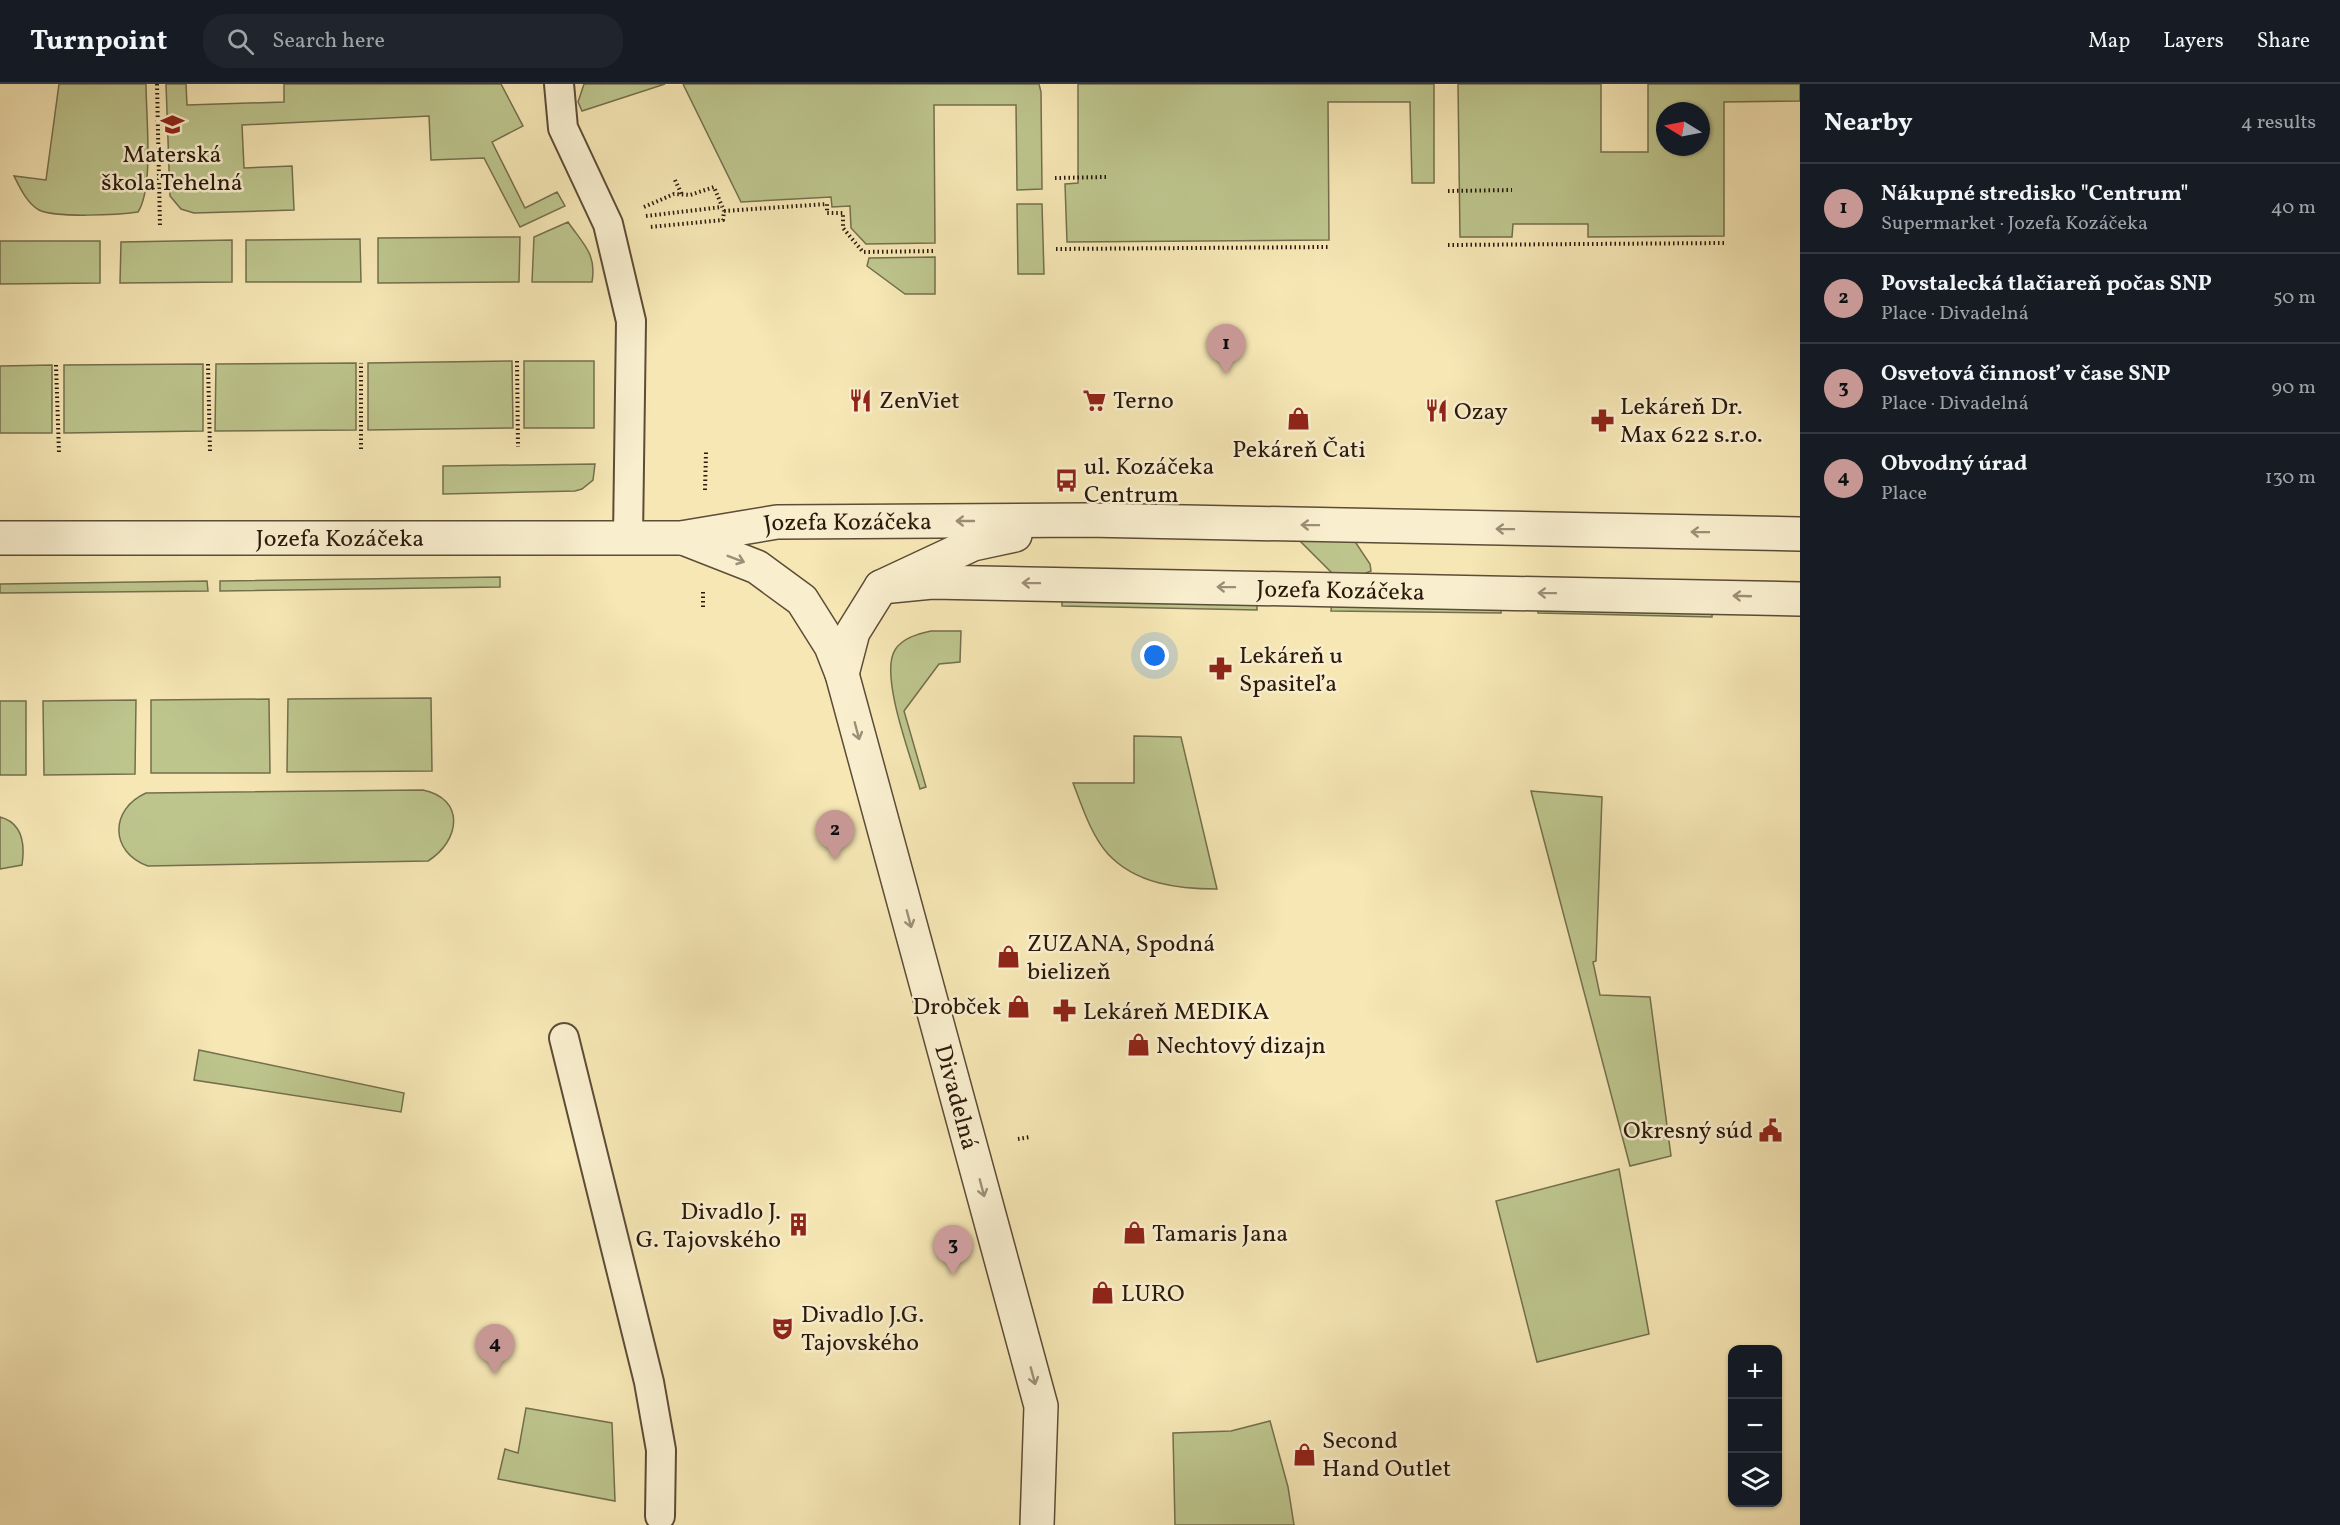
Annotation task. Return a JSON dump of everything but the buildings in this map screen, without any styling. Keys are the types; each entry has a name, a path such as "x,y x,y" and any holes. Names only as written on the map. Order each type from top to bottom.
{"street":[{"name":"Jozefa Kozáčeka","path":"0,538 681,538 777,522 1087,520 1800,534"},
{"name":"Jozefa Kozáčeka","path":"881,586 973,544 1087,520"},
{"name":"Jozefa Kozáčeka","path":"681,538 757,567 802,600 831,646 842,674"},
{"name":"Jozefa Kozáčeka","path":"881,586 932,582 1800,599"},
{"path":"842,674 853,632 881,586"},
{"name":"Divadelná","path":"842,674 1041,1406 1037,1525"}],"lane":[{"path":"559,84 563,128 608,224 631,321 628,537"},
{"path":"564,1038 649,1382 661,1450 660,1516"}],"path":[{"path":"157,84 160,227"},
{"path":"1055,178 1106,177"},
{"path":"675,180 682,195"},
{"path":"646,228 723,220 723,209 714,187 690,195 674,194 640,209 643,217 723,209 827,204 827,213 843,213 843,228 863,252 934,251"},
{"path":"1448,191 1512,190"},
{"path":"1448,245 1725,243"},
{"path":"1056,249 1328,247"},
{"path":"517,361 518,447"},
{"path":"361,363 361,449"},
{"path":"208,364 210,451"},
{"path":"56,365 59,453"},
{"path":"705,495 706,452"},
{"path":"1018,1139 1030,1137"}],"green space":[{"path":"59,84 146,84 148,169 143,201 138,212 87,215 47,213 35,207 24,195 14,176 46,180"},
{"path":"166,84 186,84 187,105 284,102 284,84 501,84 523,126 492,142 525,208 557,192 565,206 520,227 484,158 431,160 429,116 242,125 244,168 292,166 294,210 194,213 181,209 170,196"},
{"path":"584,84 665,84 582,111 578,102"},
{"path":"683,84 1039,84 1042,189 1017,190 1016,105 934,105 935,243 866,244 851,228 850,206 832,207 831,197 741,202"},
{"path":"1078,84 1434,84 1434,183 1412,183 1410,102 1328,102 1329,240 1067,242 1065,184 1078,183"},
{"path":"1458,84 1601,84 1601,152 1648,152 1648,84 1800,84 1800,101 1724,102 1724,236 1588,237 1588,224 1513,224 1512,237 1460,237"},
{"path":"1017,204 1042,204 1044,274 1018,274"},
{"path":"568,222 584,243 591,257 592,282 532,282 534,237"},
{"path":"520,237 519,282 378,283 378,238"},
{"path":"360,239 361,282 246,282 246,240"},
{"path":"232,240 232,282 120,283 121,242"},
{"path":"0,241 100,241 100,283 0,284"},
{"path":"935,257 935,294 905,294 867,266 869,258"},
{"path":"512,361 513,428 368,430 368,363"},
{"path":"524,361 594,361 594,428 524,428"},
{"path":"356,363 356,430 215,431 216,364"},
{"path":"203,364 203,431 64,433 64,365"},
{"path":"52,365 52,433 0,433 0,366"},
{"path":"595,464 593,480 582,489 575,491 443,494 443,466"},
{"path":"1297,538 1354,540 1370,564 1371,571 1364,574 1333,574"},
{"path":"500,577 500,587 220,591 220,581"},
{"path":"207,581 208,591 0,593 0,584"},
{"path":"1062,598 1257,600 1257,610 1062,606"},
{"path":"1332,601 1501,604 1501,613 1331,611"},
{"path":"1538,605 1712,608 1712,617 1538,613"},
{"path":"931,631 961,631 960,662 939,664 904,711 926,787 920,789 894,697 891,662 895,650 902,642"},
{"path":"431,698 432,771 287,772 288,699"},
{"path":"269,699 270,773 151,773 151,700"},
{"path":"136,700 135,774 44,775 43,701"},
{"path":"0,701 26,701 26,775 0,775"},
{"path":"1134,736 1181,737 1217,889 1173,886 1158,883 1131,872 1108,854 1087,820 1073,783 1134,783"},
{"path":"423,790 437,795 446,802 452,811 454,821 447,843 428,861 148,866 135,860 126,851 119,830 126,809 134,800 146,793"},
{"path":"1531,791 1602,797 1596,961 1593,962 1600,995 1650,997 1671,1156 1630,1166"},
{"path":"0,817 14,824 21,836 22,865 0,869"},
{"path":"199,1050 404,1093 401,1112 194,1080"},
{"path":"1619,1169 1649,1334 1537,1362 1496,1201"},
{"path":"526,1408 612,1423 615,1501 498,1479 505,1449 518,1453"},
{"path":"1270,1421 1288,1487 1294,1525 1175,1525 1173,1433 1231,1431"}],"place":[{"name":"Materská škola Tehelná","path":"172,124"},
{"name":"Nákupné stredisko \"Centrum\"","path":"1226,374"},
{"name":"ZenViet","path":"861,400"},
{"name":"Terno","path":"1095,400"},
{"name":"Ozay","path":"1436,411"},
{"name":"Pekáreň Čati","path":"1299,419"},
{"name":"Lekáreň Dr. Max 622 s.r.o.","path":"1602,420"},
{"name":"ul. Kozáčeka Centrum","path":"1066,480"},
{"name":"Lekáreň u Spasiteľa","path":"1221,669"},
{"name":"Povstalecká tlačiareň počas SNP","path":"835,860"},
{"name":"ZUZANA, Spodná bielizeň","path":"1009,957"},
{"name":"Drobček","path":"1019,1006"},
{"name":"Lekáreň MEDIKA","path":"1065,1011"},
{"name":"Nechtový dizajn","path":"1138,1045"},
{"name":"Okresný súd","path":"1771,1130"},
{"name":"Divadlo J. G. Tajovského","path":"799,1225"},
{"name":"Tamaris Jana","path":"1134,1233"},
{"name":"Osvetová činnosť v čase SNP","path":"953,1275"},
{"name":"LURO","path":"1103,1293"},
{"name":"Divadlo J.G. Tajovského","path":"783,1328"},
{"name":"Obvodný úrad","path":"495,1374"},
{"name":"Second Hand Outlet","path":"1304,1454"}]}
